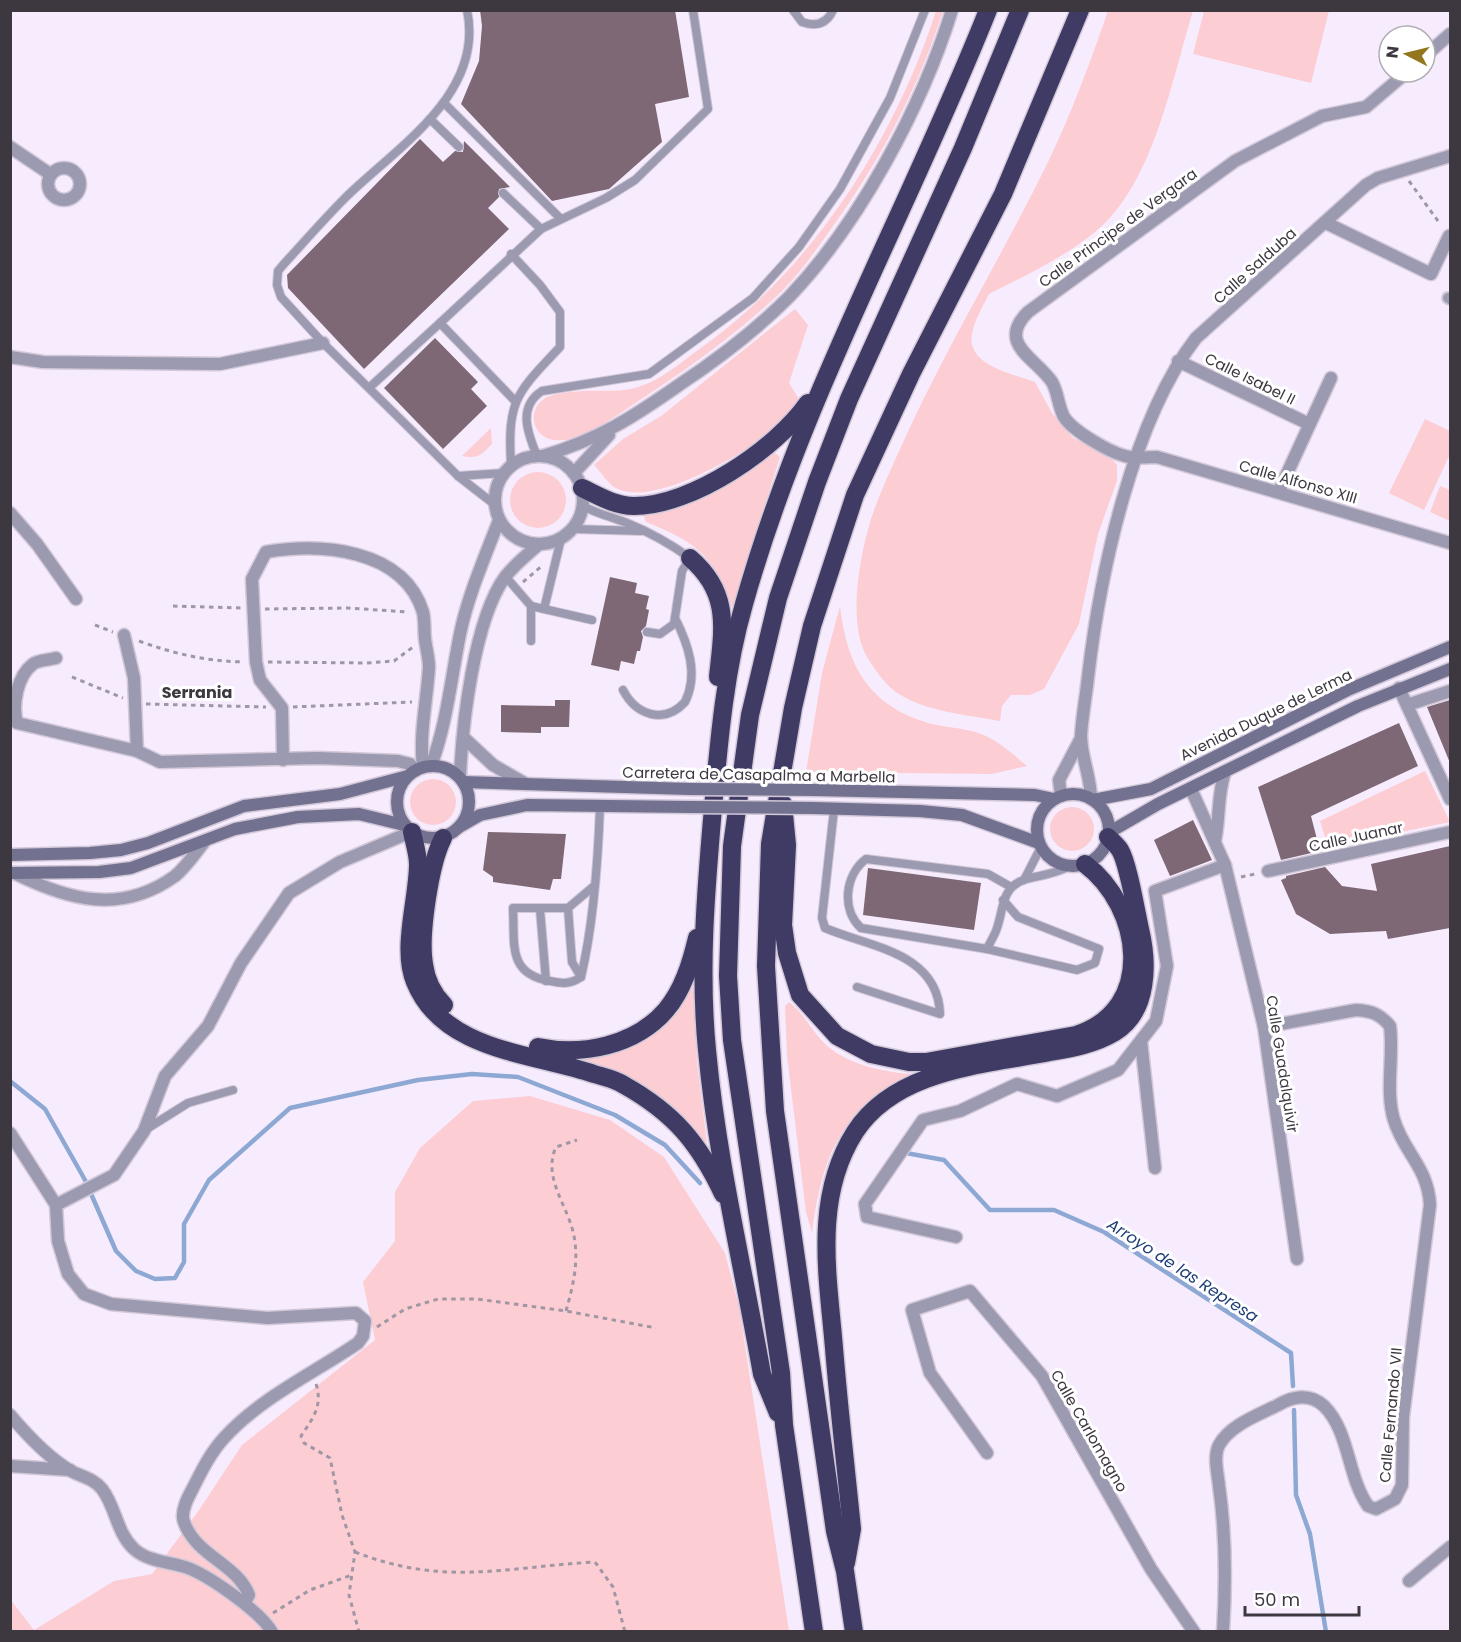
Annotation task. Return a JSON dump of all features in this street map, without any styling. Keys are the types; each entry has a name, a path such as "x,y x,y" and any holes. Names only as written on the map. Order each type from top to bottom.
{"highway":[{"path":"784,1425 762,1374 715,1118 707,1050 703,913 720,736 743,607 789,467 825,380 955,92 988,10"},
{"path":"814,1632 784,1425 781,1373 732,1040 728,976 732,846 750,715 778,598 817,482 849,399 963,148 1020,10"},
{"path":"854,1632 845,1571 835,1531 775,1111 768,1026 766,907 770,844 793,708 812,626 855,495 911,374 1003,194 1080,10"},
{"path":"580,489 608,500 635,506 666,500 706,484 742,464 772,443 800,415 825,380"},
{"path":"690,558 707,573 720,597 723,629 716,699 720,736"},
{"path":"781,781 787,845 783,926 794,977 800,995 822,1022 854,1047 872,1054 899,1060 926,1062 1076,1035 1104,1022 1118,1007 1129,988 1133,954 1122,915 1111,888 1078,865"},
{"path":"409,830 418,862 410,957 413,979 422,998 443,1021 475,1040 622,1083 666,1112 691,1136 710,1166 734,1219"},
{"path":"845,1571 852,1529 826,1253 826,1225 833,1179 855,1131 871,1113 894,1094 915,1083 952,1071 1089,1044 1117,1031 1128,1020 1143,990 1146,954 1121,850 1108,835"},
{"path":"443,838 436,851 431,877 424,939 424,964 433,994 452,1014 479,1032 556,1051 591,1050 617,1043 641,1030 665,1011 683,983 703,913"}],"main road":[{"name":"Avenida Duque de Lerma","path":"1092,799 1151,789 1350,689 1450,647"},
{"path":"1108,835 1158,804 1399,688 1450,669"},
{"path":"10,855 121,850 148,843 244,806 356,792 419,770 447,769 462,780 469,805 465,821 459,827"},
{"path":"409,830 397,809 398,791 419,770"},
{"name":"Carretera de Casapalma a Marbella","path":"462,780 527,785 1058,797"},
{"path":"12,873 99,872 131,868 265,822 328,814 359,814 427,838 443,838 480,815 506,807 600,806 813,808 920,811 962,815 1040,845 1051,858 1078,865 1100,854 1108,835 1106,817 1092,799 1074,794 1058,797 1039,818 1037,830 1040,845"}],"street":[{"path":"614,429 580,489 573,529 561,539 538,545 522,542 511,535 499,520 494,504 498,483 507,469 521,460 540,456 614,429 733,346 783,303 818,263 863,198 898,139 929,72 952,10"},
{"path":"1437,45 1450,34"},
{"name":"Calle Principe de Vergara","path":"1136,458 1124,456 1088,438 1066,420 1059,407 1053,383 1019,346 1017,328 1021,319 1235,161 1322,116 1366,107 1393,84"},
{"path":"10,147 50,174"},
{"name":"Calle Salduba","path":"1081,738 1095,618 1136,458 1178,361 1196,338 1366,185 1378,178 1450,156"},
{"path":"1326,223 1431,274 1449,236"},
{"path":"10,357 43,362 220,364 323,343"},
{"name":"Calle Isabel II","path":"1178,361 1309,424"},
{"path":"1279,490 1331,378"},
{"path":"540,456 562,462 580,489"},
{"name":"Calle Alfonso XIII","path":"1136,458 1157,457 1279,490 1450,543"},
{"path":"10,513 37,544 76,599"},
{"path":"419,770 443,733 460,632 474,583 499,520"},
{"path":"462,780 463,737 479,645 490,609 506,576 538,545"},
{"path":"283,760 282,708 260,680 252,609 252,579 266,552 299,546 354,551 393,571 411,588 423,613 429,664 419,770"},
{"path":"124,635 134,678 137,751"},
{"path":"56,658 33,664 19,682 14,714 17,723 137,751 160,762 398,761 410,764 419,770"},
{"path":"1399,688 1450,799"},
{"path":"1407,705 1450,691"},
{"path":"463,737 493,765 527,785"},
{"path":"1058,797 1059,780 1081,738"},
{"path":"1081,738 1092,799"},
{"path":"1215,841 1219,821 1220,786 1225,772"},
{"name":"Calle Guadalquivir","path":"1191,789 1225,865 1264,1027 1297,1259"},
{"path":"56,1205 114,1175 144,1131 165,1076 208,1026 241,963 289,893 340,862 409,830"},
{"name":"Calle Juanar","path":"1268,872 1450,832"},
{"path":"12,873 45,888 78,899 120,899 151,888 175,875 205,841"},
{"path":"956,1237 867,1217 864,1204 923,1120 960,1111 1017,1084 1057,1096 1118,1070 1156,1021 1167,966 1155,891 1225,865"},
{"name":"Calle Fernando VII","path":"1223,1632 1226,1588 1224,1532 1216,1463 1217,1448 1226,1434 1285,1401 1307,1397 1317,1400 1334,1420 1341,1433 1353,1476 1368,1506 1376,1509 1386,1505 1395,1499 1402,1485 1403,1418 1430,1205 1429,1185 1393,1118 1391,1034 1390,1026 1382,1016 1371,1011 1356,1010 1264,1027"},
{"path":"1141,1041 1155,1168"},
{"path":"10,1133 56,1205 58,1241 68,1274 84,1294 111,1304 267,1318 356,1313 365,1322 363,1336 358,1343 255,1410 224,1438 207,1461 187,1499 183,1519 191,1538 244,1582 249,1595 244,1603"},
{"name":"Calle Carlomagno","path":"987,1453 930,1373 912,1310 970,1291 1042,1376 1151,1569 1194,1632"},
{"path":"10,1415 27,1434 70,1470"},
{"path":"10,1466 70,1470 90,1478 102,1490 120,1531 134,1549 149,1558 188,1568 244,1603 272,1632"},
{"path":"1409,1581 1450,1547"}],"lane":[{"path":"467,10 470,24 468,55 461,76 444,103 430,119 345,198 278,271 276,285 281,297 323,343 458,476 494,504"},
{"path":"370,387 511,254 541,229 606,198 635,180 708,109 693,10"},
{"path":"793,10 802,22 817,24 828,19 833,10"},
{"path":"540,456 528,435 526,420 526,410 535,396 542,391 649,374 753,298 799,247 840,189 874,130 911,48 925,10"},
{"path":"444,103 561,219"},
{"path":"430,119 459,147"},
{"path":"503,193 541,229"},
{"path":"458,476 507,469 509,434 515,400 521,390 560,347 560,312 553,300 511,254"},
{"path":"440,323 515,400"},
{"path":"580,489 595,513 630,524 672,545 690,558 682,571 675,618 666,632 660,634 648,632"},
{"path":"573,529 641,531"},
{"path":"544,609 561,539"},
{"path":"506,576 531,606 592,620"},
{"path":"531,606 531,641"},
{"path":"623,690 629,701 646,714 666,714 685,702 692,669 690,653 675,618"},
{"path":"594,886 578,903 568,908 513,908 516,960 525,972 546,981 573,983 581,977 594,886 600,806"},
{"path":"834,810 822,918 825,928 872,943 908,959 928,976 939,998 940,1014 857,987"},
{"path":"1024,880 1040,845"},
{"path":"1003,900 1018,917 1098,949 1095,963 1077,970 987,949 861,928 852,920 848,892 855,868 866,860 988,874 1011,886"},
{"path":"987,949 997,929 1003,900 1011,886 1024,880 1055,874 1078,865"},
{"path":"568,908 572,962 581,977"},
{"path":"540,909 546,981"},
{"path":"144,1131 188,1103 233,1090"}],"path":[{"path":"1409,180 1438,221"},
{"path":"173,606 252,609 348,608 423,613"},
{"path":"72,677 135,703 282,708 397,701 424,703"},
{"path":"1229,880 1268,872"},
{"path":"566,1311 576,1279 574,1237 551,1177 551,1158 556,1147 577,1140"},
{"path":"363,1336 405,1309 438,1299 477,1299 566,1311 656,1328"},
{"path":"312,1374 320,1396 317,1411 302,1436 304,1443 330,1458 342,1515 355,1551 349,1595 359,1632"},
{"path":"355,1551 385,1563 432,1573 465,1574 595,1562 613,1587 625,1632"},
{"path":"262,1621 310,1590 352,1575"}],"shaded area":[{"path":"936,11 943,11 922,68 896,124 849,203 790,283 741,328 601,426 566,440 554,440 540,434 534,422 534,415 540,402 547,397 573,392 627,390 656,379 739,318 777,282 844,200 872,155 897,108"},
{"path":"1108,11 1193,11 1168,99 1146,160 1132,188 1115,212 1095,232 1057,258 989,294 975,324 972,345 976,354 993,367 1035,382 1052,413 1073,438 1107,453 1117,465 1117,481 1098,534 1079,624 1044,689 1030,695 1011,695 1002,706 1000,721 961,715 922,705 899,694 881,677 867,657 861,643 857,608 857,589 863,551 871,519 890,470 945,357 1032,195 1057,143"},
{"path":"1204,11 1329,11 1311,83 1193,54"},
{"path":"795,309 808,325 789,383 799,399 779,424 726,461 677,484 654,491 633,492 616,488 607,481 594,465 623,439 661,416"},
{"path":"1425,419 1450,431 1450,454 1424,510 1389,493"},
{"path":"491,428 492,444 488,448 476,456 462,456"},
{"path":"775,453 780,457 732,608 711,563 691,544 646,522 644,517 647,513 708,492"},
{"path":"532,472 544,472 558,480 566,494 564,511 558,520 544,528 532,528 515,516 510,506 510,494 522,477"},
{"path":"1440,486 1450,490 1450,521 1430,512"},
{"path":"840,606 848,647 865,681 877,695 910,717 986,736 1027,766 992,774 806,772 822,673"},
{"path":"1425,771 1450,822 1328,847 1320,821"},
{"path":"433,779 449,786 456,802 449,818 433,825 417,818 410,802 417,786"},
{"path":"1072,807 1087,814 1094,829 1087,844 1072,851 1057,844 1050,829 1057,814"},
{"path":"694,986 697,1063 707,1144 656,1095 630,1081 559,1059 674,1011"},
{"path":"789,1002 822,1041 841,1056 876,1069 912,1074 867,1104 851,1120 839,1138 822,1180 812,1233 806,1212 787,1056 785,1006"},
{"path":"530,1096 610,1120 664,1157 725,1253 739,1307 789,1631 11,1632 10,1599 34,1630 114,1581 152,1574 199,1510 242,1445 375,1340 363,1282 395,1241 395,1192 420,1148 473,1101"}],"building":[{"path":"480,10 675,10 689,97 655,104 662,142 609,189 552,201 461,104 479,61 482,26"},
{"path":"420,139 443,162 455,151 463,152 464,141 510,187 499,189 499,197 488,208 509,229 364,369 288,288 287,275"},
{"path":"435,338 478,382 471,389 487,406 443,449 384,388"},
{"path":"610,577 637,583 635,593 649,596 646,609 649,610 646,626 641,631 643,637 640,651 637,651 634,664 621,661 619,671 591,665"},
{"path":"555,700 570,700 569,727 541,727 541,733 501,732 501,705 555,706"},
{"path":"1450,700 1450,763 1427,707"},
{"path":"1399,723 1418,766 1311,816 1320,851 1281,860 1258,787"},
{"path":"1193,820 1212,860 1170,876 1154,840"},
{"path":"488,832 566,834 561,879 553,879 550,890 493,882 493,877 483,870"},
{"path":"1450,846 1450,928 1388,939 1386,931 1330,934 1296,914 1281,880 1286,876 1325,867 1342,886 1377,891 1371,864"},
{"path":"868,868 981,883 974,930 863,915"}],"waterway":[{"path":"10,1081 45,1109 85,1180 116,1251 136,1271 155,1279 175,1278 184,1262 184,1224 209,1180 290,1108 418,1080 472,1074 518,1077 615,1115 665,1145 700,1183"},
{"name":"Arroyo de las Represa","path":"906,1153 944,1160 990,1210 1054,1210 1104,1232 1291,1353 1293,1386"},
{"name":"Arroyo de las Represa","path":"1294,1410 1296,1495 1310,1534 1326,1632"}],"district":[{"name":"Serrania","path":"197,692"}]}
